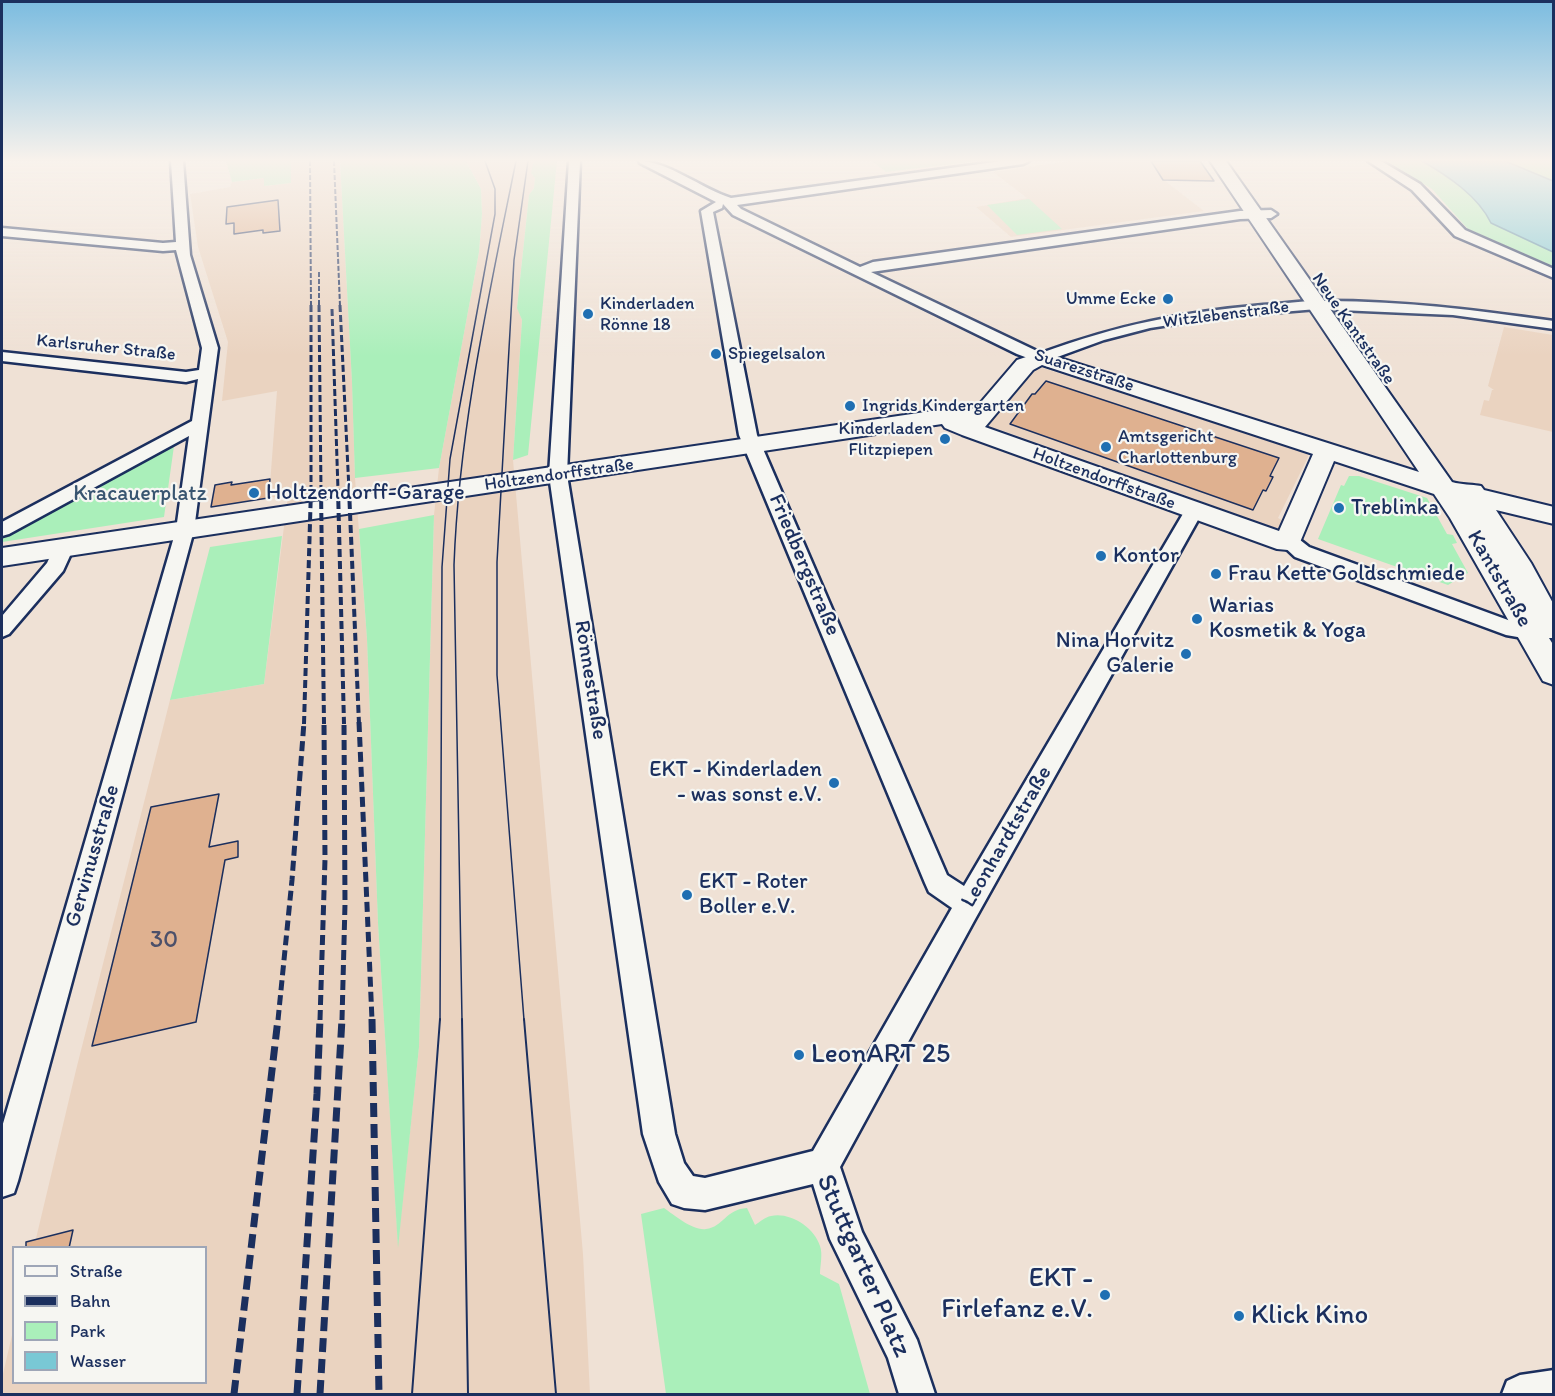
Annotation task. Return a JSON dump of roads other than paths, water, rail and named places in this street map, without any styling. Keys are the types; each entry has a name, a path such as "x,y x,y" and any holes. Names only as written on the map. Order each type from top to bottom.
{"street":[{"name":"Gervinusstraße","path":"2,1181 185,530 210,348 182,245 181,226"},
{"name":"Rönnestraße","path":"571,226 558,475 659,1134 670,1171 684,1192"},
{"name":"Friedbergstraße","path":"710,226 748,435 938,883 968,904"},
{"name":"Suarezstraße","path":"766,226 1022,351 1041,358 1442,488 1554,516"},
{"path":"859,272 873,266 1172,226"},
{"name":"Neue Kantstraße","path":"1271,226 1326,305 1442,488"},
{"path":"1454,226 1460,233 1554,274"},
{"path":"2,232 163,247 182,245"},
{"name":"Neue Kantstraße","path":"1326,305 1475,496"},
{"name":"Witzlebenstraße","path":"975,422 1025,365 1099,337 1149,324 1221,313 1326,305 1453,311 1554,325"},
{"name":"Karlsruher Straße","path":"2,356 186,377 206,373"},
{"name":"Holtzendorffstraße","path":"185,530 932,418 950,422 975,422 1194,511 1282,540 1312,556 1506,627 1541,631"},
{"path":"2,530 200,424"},
{"path":"1282,540 1327,450"},
{"name":"Kantstraße","path":"1442,488 1541,631"},
{"name":"Kantstraße","path":"1475,496 1521,570 1554,673"},
{"name":"Leonhardtstraße","path":"823,1165 968,904 1194,511"},
{"path":"2,557 185,530"},
{"path":"2,629 56,566 64,548"},
{"name":"Stuttgarter Platz","path":"684,1192 705,1194 823,1165 847,1239 904,1353 917,1395"},
{"path":"1520,1395 1554,1388"}],"water":[{"path":"1498,226 1553,226 1553,252"}],"tram line":[{"path":"440,1020 442,567 450,459 493,226"},
{"path":"462,1020 454,565 457,514 469,412 503,226"},
{"path":"519,226 514,260 497,562 497,675 524,1020"},
{"path":"412,1394 440,1019"},
{"path":"462,1019 468,1394"},
{"path":"524,1019 556,1394"}],"railway":[{"path":"310,226 311,306"},
{"path":"337,226 340,306"},
{"path":"319,272 319,305"},
{"path":"319,305 321,490"},
{"path":"340,305 349,490"},
{"path":"311,306 311,489"},
{"path":"332,309 338,490"},
{"path":"304,724 311,489"},
{"path":"321,489 324,724"},
{"path":"338,489 344,724"},
{"path":"349,489 359,724"},
{"path":"278,1020 304,722"},
{"path":"320,1020 325,859 324,722"},
{"path":"342,1020 345,904 344,722"},
{"path":"359,722 372,1020"},
{"path":"234,1394 278,1019"},
{"path":"297,1394 320,1019"},
{"path":"320,1394 342,1019"},
{"path":"372,1019 379,1394"}],"place":[{"name":"Umme Ecke","path":"1168,299"},
{"name":"Kinderladen Rönne 18","path":"588,314"},
{"name":"Spiegelsalon","path":"716,354"},
{"name":"Ingrids Kindergarten","path":"850,406"},
{"name":"Kinderladen Flitzpiepen","path":"945,439"},
{"name":"Amtsgericht Charlottenburg","path":"1106,447"},
{"name":"Holtzendorff-Garage","path":"254,493"},
{"name":"Treblinka","path":"1339,508"},
{"name":"Kontor","path":"1101,556"},
{"name":"Frau Kette Goldschmiede","path":"1216,574"},
{"name":"Warias Kosmetik & Yoga","path":"1197,619"},
{"name":"Nina Horvitz Galerie","path":"1186,654"},
{"name":"EKT - Kinderladen - was sonst e.V.","path":"834,783"},
{"name":"EKT - Roter Boller e.V.","path":"687,895"},
{"name":"LeonART 25","path":"799,1055"},
{"name":"EKT - Firlefanz e.V.","path":"1105,1295"},
{"name":"Klick Kino","path":"1239,1316"}],"park label":[{"name":"Kracauerplatz","path":"140,494"}]}
